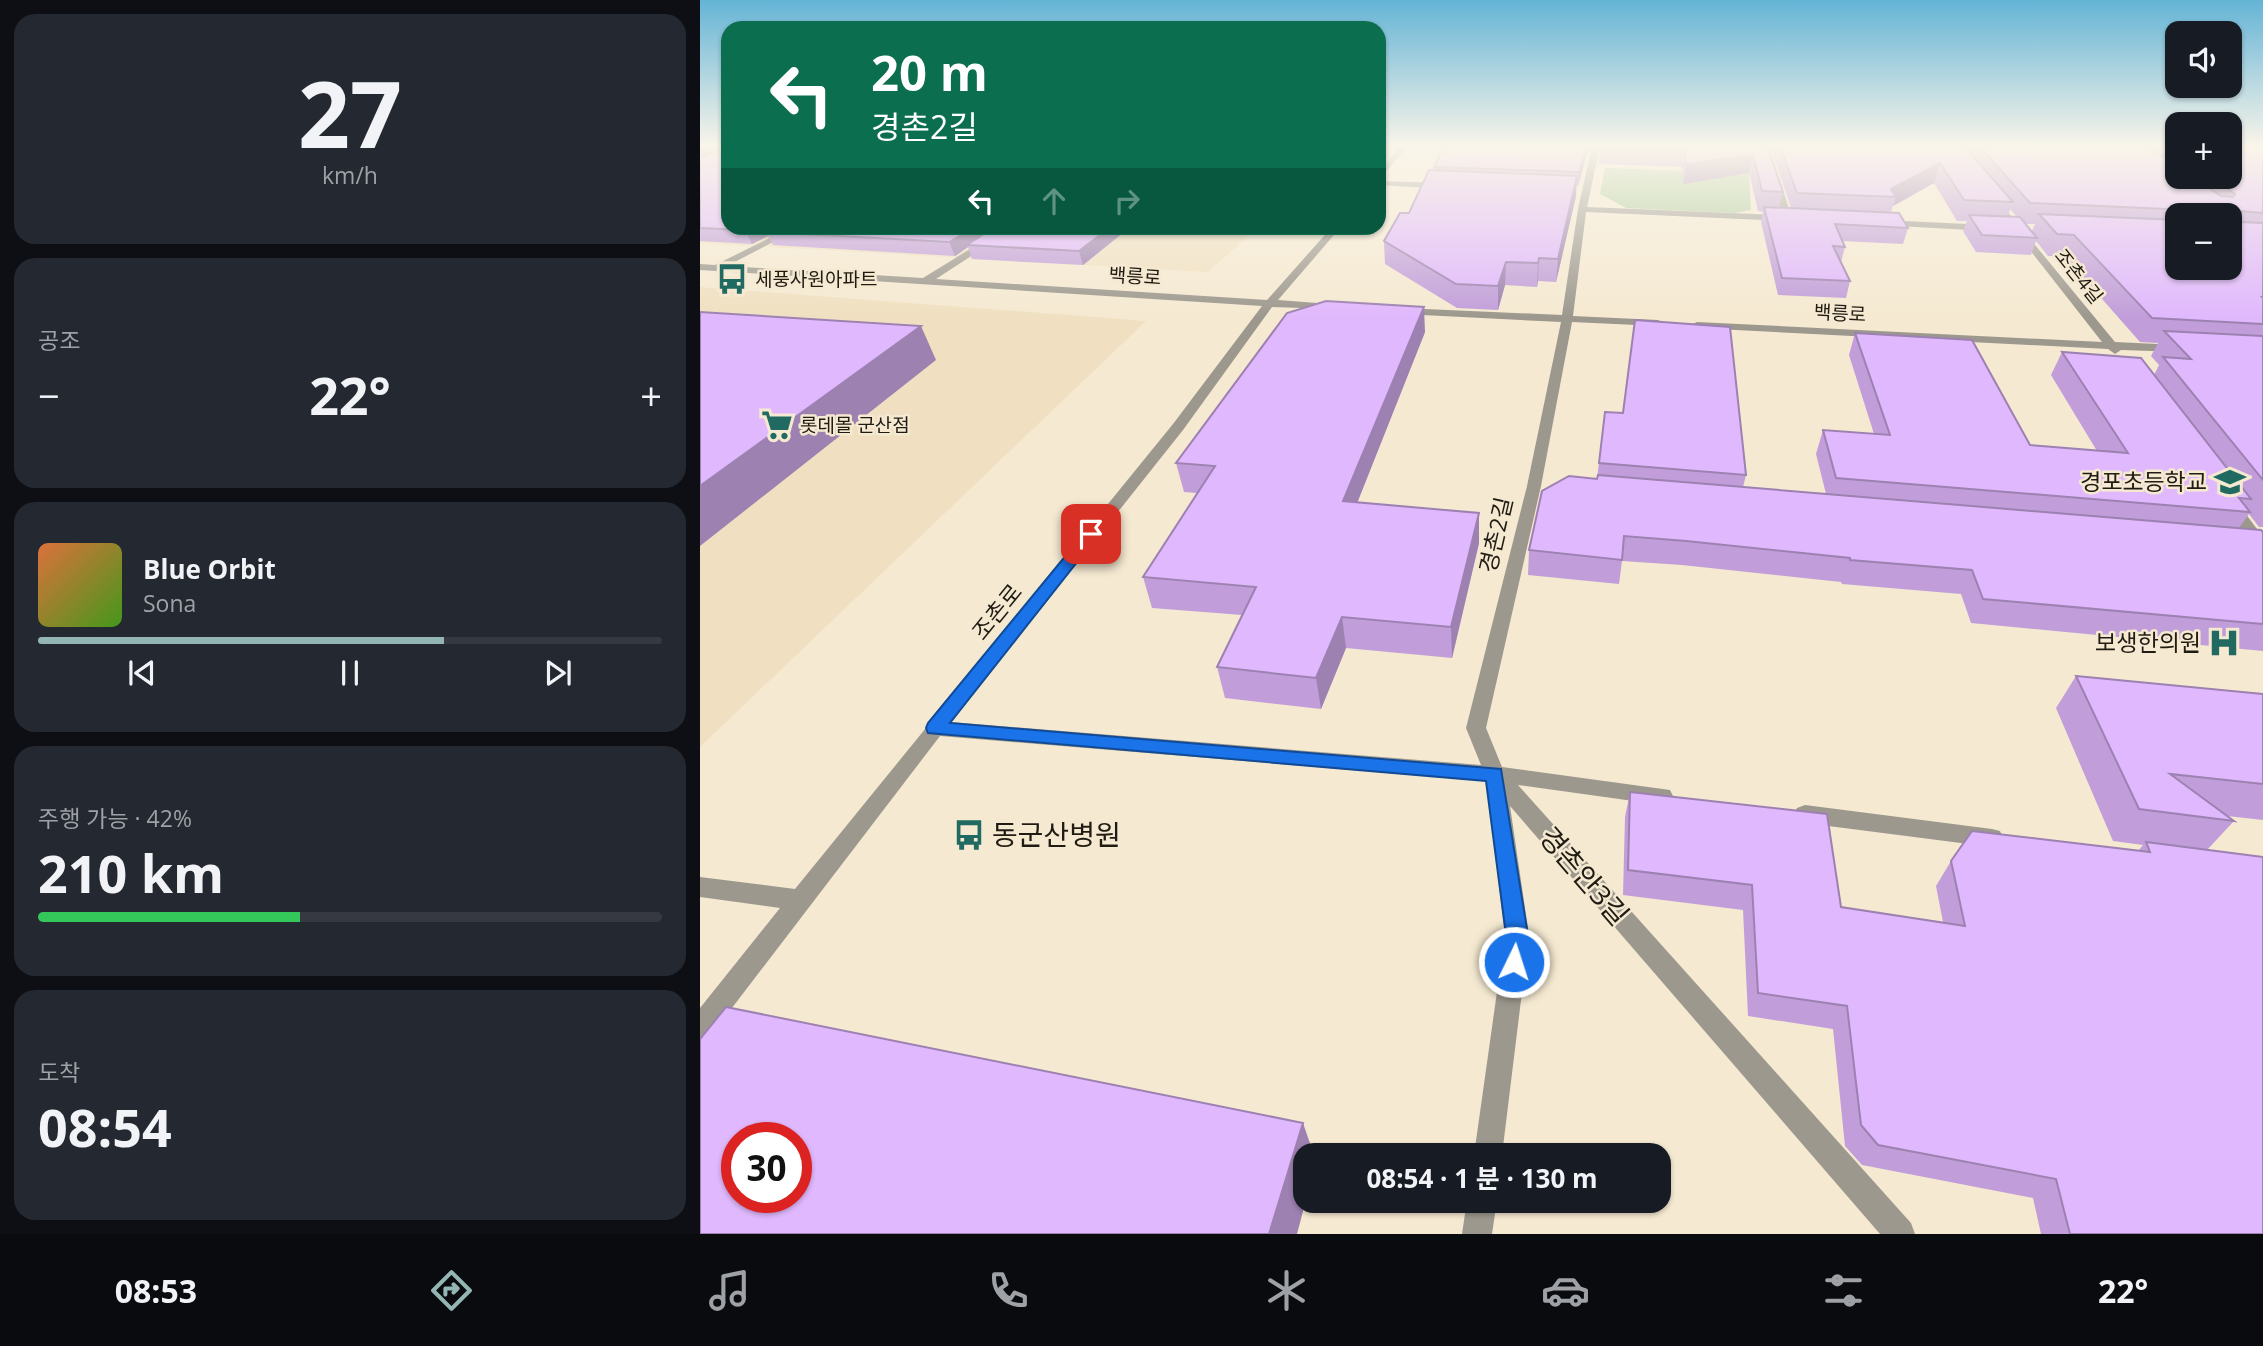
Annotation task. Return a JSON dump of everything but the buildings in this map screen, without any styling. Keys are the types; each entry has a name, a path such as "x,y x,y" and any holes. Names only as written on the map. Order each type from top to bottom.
{"street":[{"path":"1567,319 1584,204"},
{"path":"1783,204 1787,218"},
{"name":"조촌4길","path":"1998,204 2112,345"},
{"path":"1582,209 1801,219"},
{"name":"조촌4길","path":"1869,222 2032,230"},
{"path":"716,268 782,235"},
{"path":"926,281 999,235"},
{"name":"조촌로","path":"700,1029 935,728 1178,427 1268,305 1330,235"},
{"name":"백릉로","path":"700,267 1268,305 1340,307"},
{"path":"1393,310 1665,324"},
{"name":"경촌2길","path":"1494,774 1476,728 1541,487 1567,319"},
{"name":"백릉로","path":"1679,324 2194,350"},
{"path":"2112,345 2128,367"},
{"path":"2223,494 2263,548"},
{"path":"2235,546 2263,548"},
{"path":"935,728 1494,774 1687,799"},
{"name":"경촌안3길","path":"1490,1143 1517,935 1494,774"},
{"name":"경촌안3길","path":"1494,774 1900,1234"},
{"path":"1783,811 2016,841"},
{"path":"700,887 800,900"},
{"path":"1477,1234 1480,1213"}],"shaded area":[{"path":"700,217 721,225 721,235 1250,235 1208,272 700,243"},
{"path":"700,287 1146,321 700,747"}],"green space":[{"path":"1618,204 1751,204 1751,210 1734,213 1626,208"}],"place":[{"name":"세풍사원아파트","path":"732,279"},
{"name":"롯데몰 군산점","path":"777,425"},
{"name":"경포초등학교","path":"2230,482"},
{"name":"보생한의원","path":"2224,643"},
{"name":"동군산병원","path":"969,835"}],"route":[{"path":"1091,534 935,728 1494,774 1517,935 1514,962"}]}
